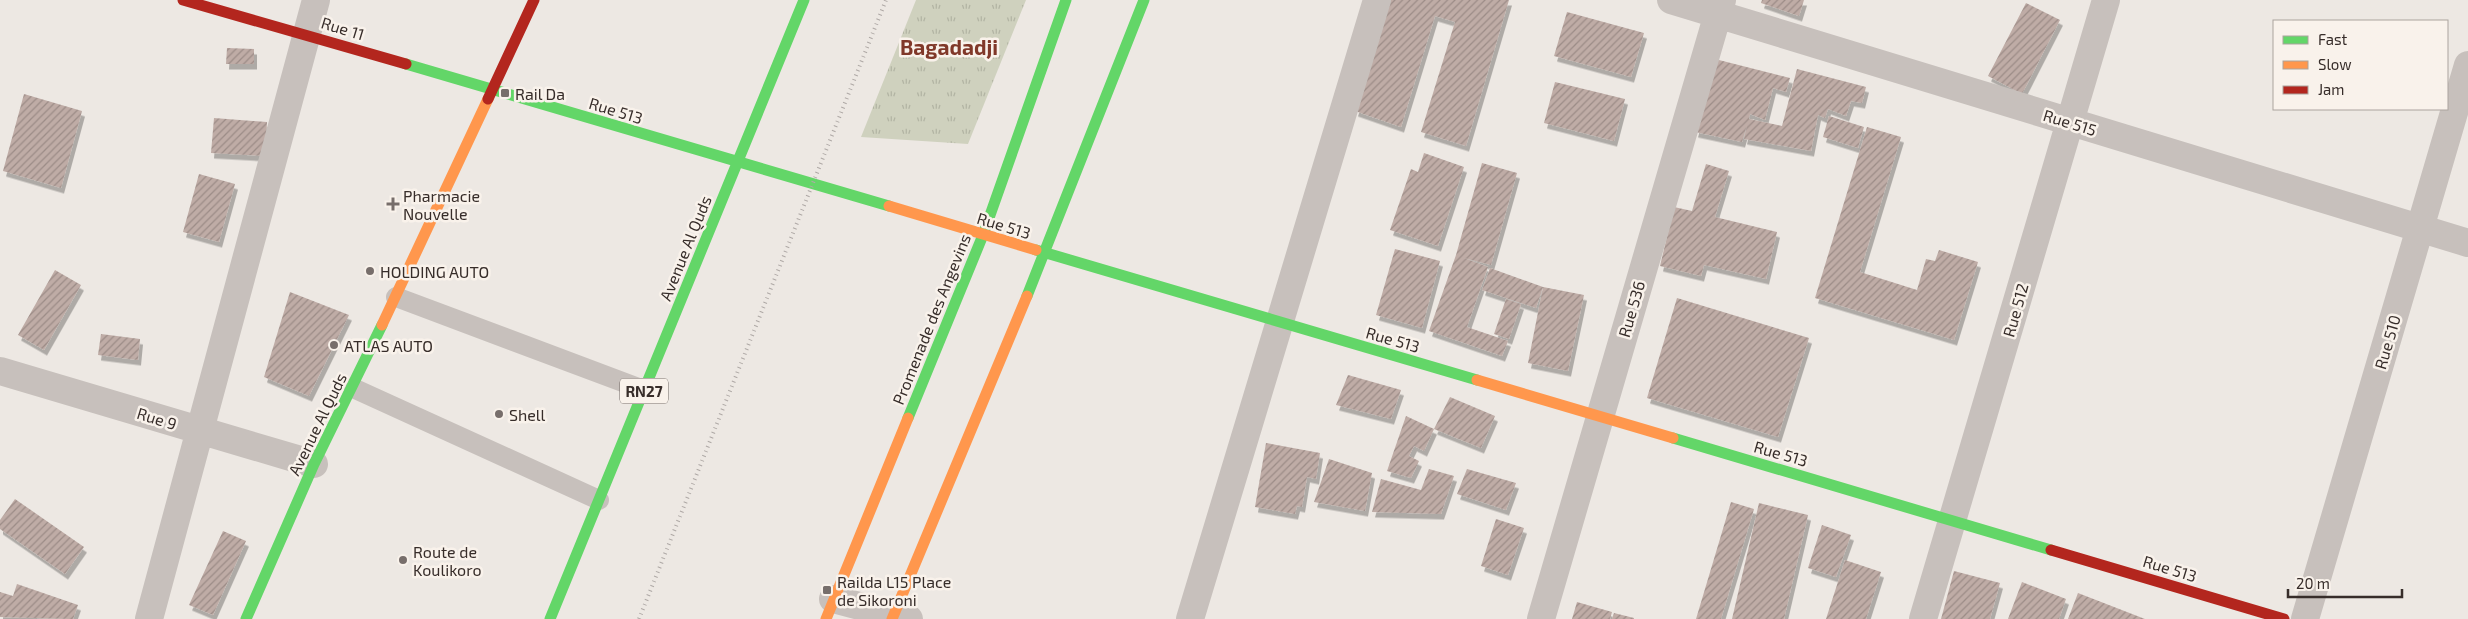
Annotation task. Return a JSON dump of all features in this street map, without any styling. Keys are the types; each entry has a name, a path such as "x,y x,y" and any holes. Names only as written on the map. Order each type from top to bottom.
{"street":[{"name":"Rue 11","path":"183,0 306,34 492,90"},
{"path":"148,619 316,0"},
{"name":"Avenue Al Quds","path":"246,619 314,464 353,388 534,0"},
{"name":"Promenade des Angevins","path":"830,609 983,235 1066,0"},
{"path":"830,609 898,617 1045,254 1144,0"},
{"path":"1190,619 1378,0"},
{"name":"Rue 515","path":"1672,0 1719,7 2070,122 2468,243"},
{"name":"Rue 512","path":"1923,619 2106,0"},
{"name":"Avenue Al Quds","path":"550,619 738,163 799,1"},
{"name":"Rue 536","path":"1541,619 1719,7"},
{"name":"Rue 510","path":"2305,619 2468,65"},
{"name":"Rue 513","path":"492,90 2284,619"},
{"name":"Rue 9","path":"0,371 314,464"}],"lane":[{"path":"396,297 644,390"},
{"path":"353,388 599,500"}],"green space":[{"path":"916,0 1026,0 968,144 861,137"}],"building":[{"path":"1389,0 1509,0 1466,146 1421,132 1455,22 1435,16 1401,127 1355,111"},
{"path":"1762,0 1804,0 1799,16 1761,3"},
{"path":"2026,3 2060,20 2022,94 1988,76"},
{"path":"1567,12 1644,33 1631,77 1554,56"},
{"path":"227,48 254,49 254,64 226,64"},
{"path":"1715,59 1790,78 1786,92 1773,88 1765,120 1750,114 1749,119 1782,126 1797,69 1866,87 1862,103 1851,101 1846,116 1828,109 1825,118 1818,115 1811,151 1744,139 1747,125 1742,142 1695,132"},
{"path":"1555,82 1625,99 1614,141 1544,123"},
{"path":"24,94 82,111 61,188 3,171"},
{"path":"1829,116 1864,127 1858,148 1823,137"},
{"path":"214,118 267,122 265,156 211,153"},
{"path":"1867,127 1901,137 1860,272 1917,290 1926,259 1935,261 1939,250 1978,262 1954,340 1815,298"},
{"path":"1424,153 1464,167 1438,246 1390,230 1411,169 1418,172"},
{"path":"1482,163 1517,173 1491,265 1464,258 1488,267 1467,327 1508,341 1502,356 1429,331 1456,255"},
{"path":"1706,164 1729,171 1715,217 1777,232 1766,279 1704,265 1701,276 1660,266 1674,207 1692,211"},
{"path":"199,174 235,184 219,242 183,232"},
{"path":"1395,249 1440,261 1422,328 1376,315"},
{"path":"1490,268 1543,287 1536,308 1482,290"},
{"path":"55,270 81,285 44,350 18,335"},
{"path":"1543,287 1584,295 1568,371 1528,363"},
{"path":"290,292 349,315 309,396 264,377"},
{"path":"1677,298 1809,338 1778,437 1647,398"},
{"path":"1506,299 1521,304 1509,339 1494,334"},
{"path":"101,334 140,339 138,360 98,355"},
{"path":"1348,375 1401,390 1391,419 1336,405"},
{"path":"1450,397 1495,416 1481,448 1434,429"},
{"path":"1406,416 1434,429 1424,451 1414,446 1409,456 1419,461 1411,478 1387,471"},
{"path":"1266,443 1320,453 1316,479 1307,477 1302,507 1297,506 1295,514 1255,507"},
{"path":"1329,459 1372,473 1365,511 1314,502"},
{"path":"1429,469 1454,476 1441,514 1372,512 1381,479 1421,490"},
{"path":"1467,469 1516,483 1506,510 1457,494"},
{"path":"15,499 84,547 65,574 0,529 0,520"},
{"path":"1731,502 1754,509 1721,619 1696,619"},
{"path":"1759,503 1808,515 1784,619 1732,619"},
{"path":"1496,519 1524,528 1508,575 1481,566"},
{"path":"1822,525 1851,535 1836,577 1808,568"},
{"path":"223,531 246,541 213,615 189,605"},
{"path":"1845,560 1881,572 1866,619 1826,619"},
{"path":"1954,571 2000,583 1990,619 1941,619"},
{"path":"2022,582 2066,599 2059,619 2008,619"},
{"path":"17,584 78,605 73,619 0,617 0,592 13,596"},
{"path":"2078,593 2145,619 2068,619"},
{"path":"1577,602 1612,612 1610,619 1572,619"},
{"path":"1614,613 1634,618 1634,619 1612,619"}],"railway":[{"path":"639,619 886,0"}],"traffic: fast":[{"path":"550,619 804,0"},
{"path":"908,418 983,235 1066,0"},
{"path":"1027,296 1144,0"},
{"path":"406,64 889,206"},
{"path":"1036,250 1477,380"},
{"path":"246,619 314,464 382,325"},
{"path":"1673,438 2051,550"}],"traffic: slow":[{"path":"382,325 488,99"},
{"path":"889,206 1036,250"},
{"path":"892,619 1027,296"},
{"path":"1477,380 1673,438"},
{"path":"826,619 908,418"}],"traffic: jam":[{"path":"183,0 406,64"},
{"path":"488,99 534,0"},
{"path":"2051,550 2284,619"}],"place":[{"name":"Rail Da","path":"505,93"},
{"name":"Pharmacie Nouvelle","path":"393,204"},
{"name":"HOLDING AUTO","path":"370,271"},
{"name":"ATLAS AUTO","path":"334,345"},
{"name":"Shell","path":"499,414"},
{"name":"Route de Koulikoro","path":"403,560"},
{"name":"Railda L15 Place de Sikoroni","path":"827,590"}],"district":[{"name":"Bagadadji","path":"949,46"}]}
